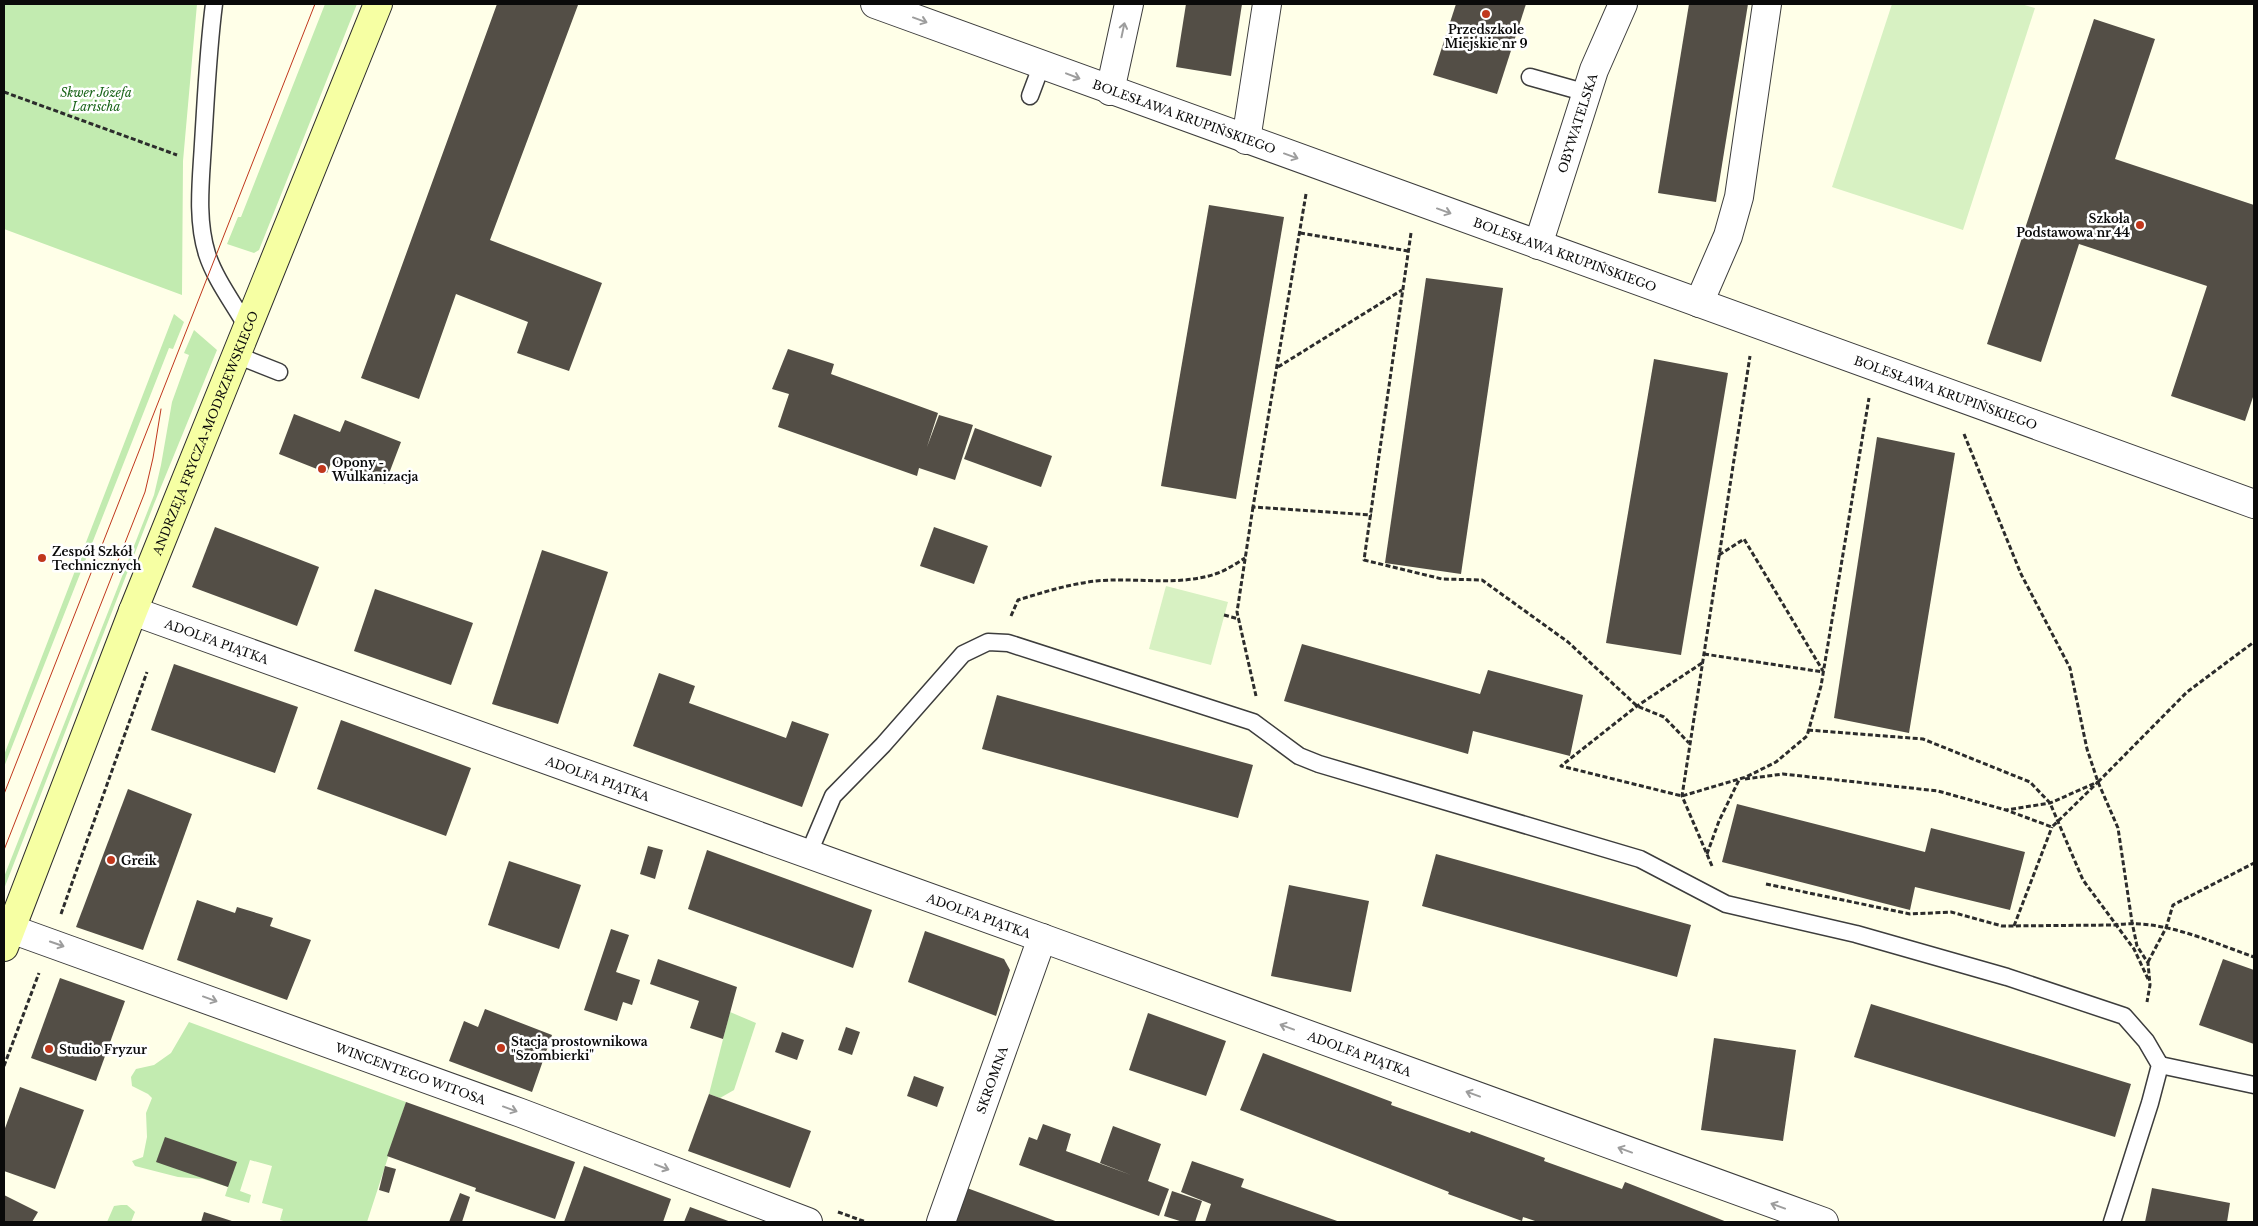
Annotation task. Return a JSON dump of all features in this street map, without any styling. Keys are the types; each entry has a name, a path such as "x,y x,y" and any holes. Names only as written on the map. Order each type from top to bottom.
{"main road":[{"name":"ANDRZEJA FRYCZA-MODRZEWSKIEGO","path":"7,938 133,611 378,4"}],"street":[{"name":"BOLESŁAWA KRUPIŃSKIEGO","path":"874,4 2254,504"},
{"path":"1110,91 1129,4"},
{"path":"1246,140 1267,4"},
{"name":"OBYWATELSKA","path":"1538,245 1587,92 1622,4"},
{"path":"1699,303 1728,236 1739,197 1767,4"},
{"name":"ADOLFA PIĄTKA","path":"133,611 1824,1222"},
{"name":"WINCENTEGO WITOSA","path":"7,938 818,1215"},
{"name":"SKROMNA","path":"941,1222 1042,938"}],"lane":[{"path":"214,4 208,54 202,164 201,208 203,237 212,266 247,327"},
{"path":"1030,96 1042,64"},
{"path":"1530,77 1587,92"},
{"path":"236,356 279,372"},
{"path":"808,855 833,796 884,745 963,654 988,642 1008,643 1253,722 1299,756 1319,764 1640,860 1726,904 1865,937 2007,977 2124,1016 2146,1041 2160,1065 2150,1103 2112,1222"},
{"path":"2160,1065 2254,1085"}],"path":[{"path":"4,92 202,164"},
{"path":"1257,699 1237,612 1311,163"},
{"path":"1415,201 1372,515 1364,560 1442,579 1482,580 1568,642 1637,706 1664,717 1690,743"},
{"path":"1300,233 1408,251"},
{"path":"1278,367 1402,290"},
{"path":"1714,872 1682,796 1755,324"},
{"path":"1707,855 1738,780 1776,762 1806,736 1823,672 1874,366"},
{"path":"1949,394 2021,574 2070,668 2087,749 2098,782 2118,828 2137,946 2148,962 2150,985 2146,1008"},
{"path":"1253,507 1372,515"},
{"path":"1719,556 1744,539 1823,672"},
{"path":"988,642 1007,628 1018,600 1050,589 1096,581 1161,581 1194,578 1218,573 1245,558"},
{"path":"1224,615 1239,619"},
{"path":"2014,926 2052,827 2187,692 2254,642"},
{"path":"1704,654 1823,672"},
{"path":"1702,663 1637,706 1561,766 1682,796 1738,780 1783,774 1938,791 2006,810 2052,827"},
{"path":"58,922 150,664"},
{"path":"1808,730 1923,739 2030,782 2050,803 2083,880 2134,948 2150,985"},
{"path":"2006,810 2050,803 2098,782"},
{"path":"2148,962 2166,928 2173,905 2254,863"},
{"path":"1760,885 1770,884 1910,914 1951,912 2002,926 2132,922 2166,928 2254,957"},
{"path":"818,1215 866,1222"}],"green space":[{"name":"Skwer Józefa Larischa","path":"4,4 197,4 183,161 182,295 4,229"},
{"path":"325,4 357,4 259,250 254,253 227,244 238,217 241,217"},
{"path":"1892,4 2021,4 2035,8 1963,230 1832,187"},
{"path":"174,314 184,322 173,349 169,348 4,767 4,755"},
{"path":"194,330 217,350 154,504 4,889 4,877 154,495 172,402 189,355 184,353"},
{"path":"1166,586 1228,602 1211,665 1149,649"},
{"path":"730,1012 756,1023 734,1090 720,1098 709,1094"},
{"path":"189,1022 406,1102 367,1222 287,1222 280,1220 283,1209 262,1203 272,1166 250,1160 240,1191 251,1195 249,1203 225,1196 228,1187 203,1179 178,1177 135,1166 132,1161 143,1157 147,1137 146,1113 152,1098 132,1086 131,1077 136,1069 154,1065 171,1053"},
{"path":"127,1205 135,1212 131,1222 107,1222 114,1206"}],"building":[{"path":"497,4 578,5 490,240 602,283 569,371 517,353 528,322 456,294 419,399 361,378"},
{"path":"1186,4 1242,4 1231,76 1176,67"},
{"path":"1456,4 1526,4 1497,94 1433,75"},
{"path":"1689,4 1748,4 1716,202 1658,193"},
{"name":"Szkoła Podstawowa nr 44","path":"2094,19 2155,39 2115,159 2254,205 2254,394 2245,421 2171,396 2207,286 2079,244 2041,362 1987,344"},
{"path":"1209,205 1284,217 1236,499 1161,486"},
{"path":"1426,278 1503,288 1461,574 1385,563"},
{"path":"788,349 834,364 831,374 938,413 927,447 939,415 973,425 955,480 919,468 917,476 778,427 789,394 772,389"},
{"path":"1654,359 1728,373 1681,655 1606,643"},
{"path":"294,414 340,432 345,420 401,442 385,484 331,463 327,473 279,454"},
{"path":"975,428 1052,456 1041,487 964,459"},
{"path":"1877,437 1955,453 1909,733 1834,718"},
{"path":"215,527 319,567 297,626 192,587"},
{"path":"934,527 988,546 974,584 920,566"},
{"path":"542,550 608,572 558,724 492,704"},
{"path":"375,589 473,623 451,685 354,651"},
{"path":"1302,644 1480,694 1488,670 1583,695 1570,756 1473,731 1468,754 1284,701"},
{"path":"174,664 298,707 275,773 151,730"},
{"path":"659,673 695,686 689,703 786,738 792,721 829,734 802,807 633,746"},
{"path":"997,695 1253,765 1238,818 982,749"},
{"path":"341,720 471,768 446,836 317,789"},
{"path":"128,789 192,814 143,950 76,927"},
{"path":"1737,804 1925,852 1931,828 2025,852 2010,910 1915,887 1910,910 1722,862"},
{"path":"648,846 663,850 655,879 640,874"},
{"path":"707,850 872,910 853,968 688,909"},
{"path":"1436,854 1691,925 1677,977 1422,906"},
{"path":"509,861 581,885 559,949 488,925"},
{"path":"1289,885 1369,901 1351,992 1271,976"},
{"path":"197,900 235,913 237,907 273,918 270,926 311,940 287,1000 177,960"},
{"path":"611,929 629,935 616,972 640,980 632,1005 623,1002 617,1021 584,1010"},
{"path":"925,931 1004,959 1010,970 996,1016 908,982"},
{"path":"658,959 737,987 723,1039 690,1028 699,1001 650,984"},
{"path":"2223,959 2254,970 2254,1044 2199,1025"},
{"path":"60,978 125,1001 96,1081 31,1058"},
{"path":"1871,1004 2131,1084 2115,1137 1854,1057"},
{"name":"Stacja prostownikowa \"Szombierki\"","path":"485,1009 552,1035 532,1092 449,1061 464,1021 478,1027"},
{"path":"1148,1013 1226,1041 1206,1096 1129,1070"},
{"path":"846,1027 860,1032 852,1055 838,1050"},
{"path":"782,1032 804,1040 797,1060 775,1052"},
{"path":"1714,1038 1796,1050 1783,1141 1701,1130"},
{"path":"1263,1053 1392,1102 1391,1105 1545,1158 1544,1161 1622,1189 1625,1182 1727,1222 1538,1222 1523,1217 1522,1221 1448,1194 1449,1192 1240,1110"},
{"path":"914,1076 944,1087 937,1107 907,1096"},
{"path":"20,1087 84,1110 55,1189 4,1171 4,1131"},
{"path":"709,1094 811,1131 790,1188 688,1151"},
{"path":"406,1102 575,1162 555,1219 475,1191 476,1188 387,1156"},
{"path":"1043,1124 1071,1134 1066,1151 1131,1175 1100,1163 1113,1126 1161,1144 1148,1181 1169,1189 1159,1216 1019,1165 1029,1137 1037,1140"},
{"path":"165,1137 237,1162 228,1187 156,1162"},
{"path":"1192,1161 1244,1179 1241,1187 1340,1222 1205,1222 1211,1204 1181,1192"},
{"path":"385,1166 396,1169 389,1193 379,1190"},
{"path":"584,1166 671,1199 663,1222 564,1222"},
{"path":"967,1188 1058,1222 955,1222"},
{"path":"2152,1188 2230,1203 2227,1222 2145,1222"},
{"path":"1172,1191 1202,1201 1195,1222 1183,1222 1164,1216"},
{"path":"460,1193 470,1197 462,1222 449,1222"},
{"path":"4,1195 38,1212 32,1222 4,1222"},
{"path":"690,1207 731,1222 684,1222"},
{"path":"204,1212 235,1222 201,1222"}],"tram line":[{"path":"4,794 315,4"},
{"path":"4,850 145,492 161,409"}],"place":[{"name":"Przedszkole Miejskie nr 9","path":"1486,14"},
{"name":"Szkoła Podstawowa nr 44","path":"2140,225"},
{"name":"Opony - Wulkanizacja","path":"322,469"},
{"name":"Zespół Szkół Technicznych","path":"42,558"},
{"name":"Greik","path":"111,860"},
{"name":"Stacja prostownikowa \"Szombierki\"","path":"501,1048"},
{"name":"Studio Fryzur","path":"49,1049"}]}
